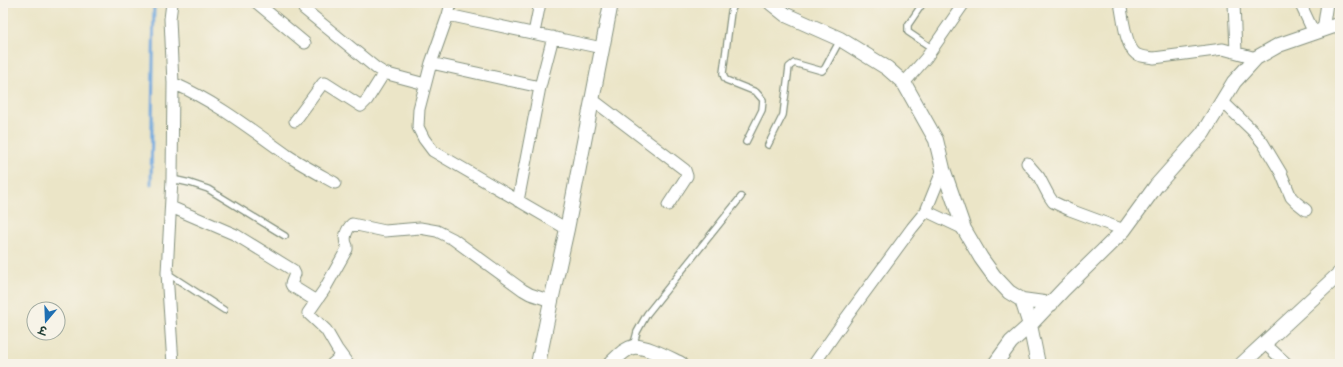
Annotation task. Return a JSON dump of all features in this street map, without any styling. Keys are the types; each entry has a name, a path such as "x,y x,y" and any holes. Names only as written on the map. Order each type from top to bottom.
{"street":[{"path":"172,3 170,19 173,83 172,179 167,273 173,364"},
{"path":"257,3 305,43"},
{"path":"451,3 430,63 419,109 418,127 424,139 433,151 567,229"},
{"path":"534,33 540,3"},
{"path":"538,364 567,229 611,3"},
{"path":"771,3 786,14 840,39 887,68 904,83 936,140 943,169 964,229 981,258 994,276 1009,292 1022,300 1051,304"},
{"path":"904,83 921,65 964,3"},
{"path":"1120,3 1127,38 1130,46 1136,54 1154,58 1212,49 1223,49 1256,58"},
{"path":"1234,3 1236,52"},
{"path":"1300,3 1318,31"},
{"path":"1318,31 1327,3"},
{"path":"304,8 376,68 384,72 425,84"},
{"path":"448,15 602,48"},
{"path":"995,364 1010,342 1030,325 1124,230 1156,186 1203,133 1234,82 1256,58 1279,45 1340,24"},
{"path":"518,200 540,87 553,37"},
{"path":"430,63 540,87"},
{"path":"295,121 323,83 361,106 367,100 384,72"},
{"path":"173,83 222,108 288,155 335,183"},
{"path":"592,100 686,170 687,176 668,205"},
{"path":"1222,101 1253,131 1263,143 1280,173 1291,197 1306,210"},
{"path":"1027,163 1039,177 1049,196 1054,202 1070,210 1124,230"},
{"path":"814,364 846,318 926,211 943,169"},
{"path":"171,207 236,235 293,270 294,274 290,284 316,301"},
{"path":"926,211 964,229"},
{"path":"332,364 345,360 326,330 309,315 309,310 324,290 347,249 344,239 350,226 355,224 385,231 420,228 438,230 454,239 523,290 551,301"},
{"path":"1242,364 1340,273"},
{"path":"1022,300 1030,325 1038,364"},
{"path":"1264,343 1287,364"},
{"path":"640,348 665,364"},
{"path":"610,364 622,353 640,348 681,364"}],"lane":[{"path":"734,3 731,12 724,77 726,80 756,92 763,100 762,110 746,142"},
{"path":"923,3 908,25 908,32 933,49"},
{"path":"768,146 784,115 789,67 791,64 794,63 822,71 840,39"},
{"path":"172,179 208,189 285,236"},
{"path":"640,348 637,332 646,314 741,197"},
{"path":"167,273 224,310"}],"waterway":[{"path":"151,184 154,3"}]}
